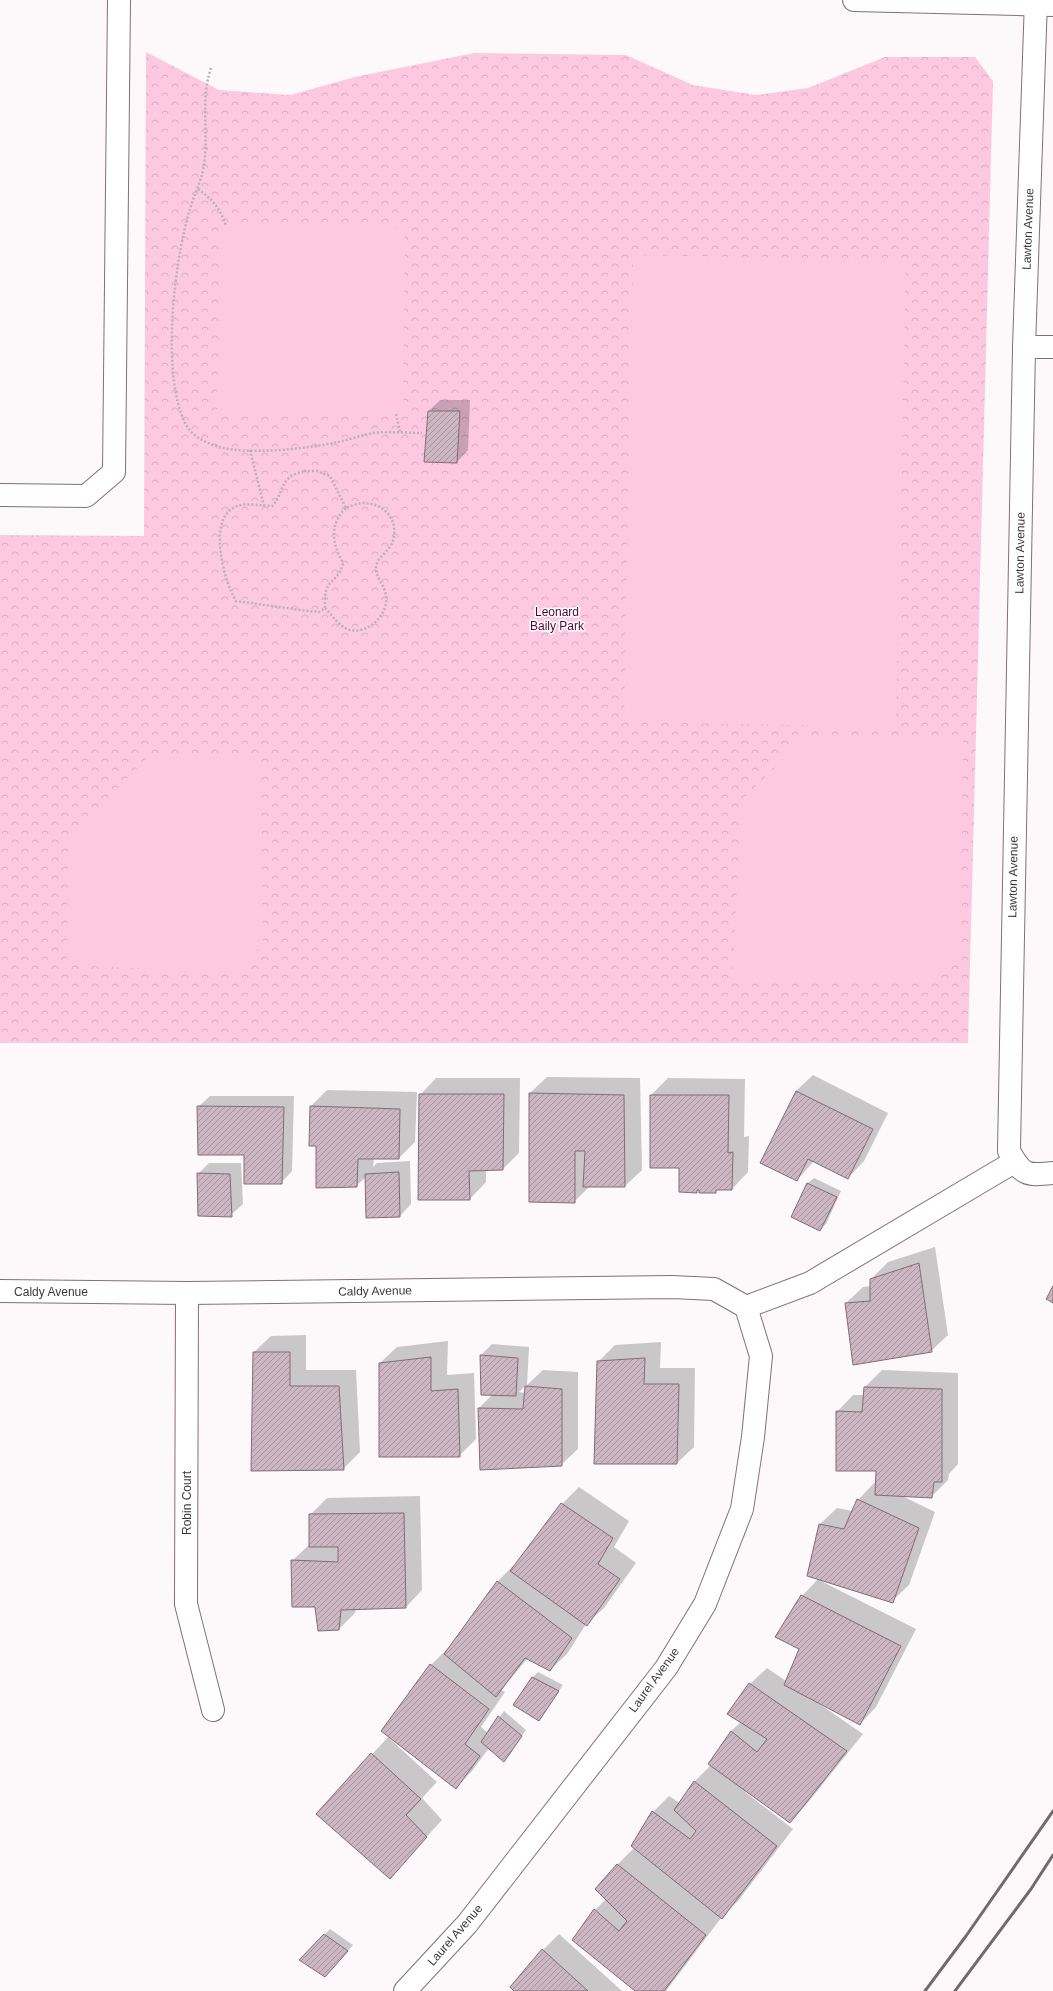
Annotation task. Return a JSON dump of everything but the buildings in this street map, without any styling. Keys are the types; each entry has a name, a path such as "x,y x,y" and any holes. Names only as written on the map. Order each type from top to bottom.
{"street":[{"path":"0,495 86,496 114,472 119,0"},
{"path":"854,0 1042,3"},
{"name":"Lawton Avenue","path":"1014,1162 1009,1151 1024,347 1042,3"},
{"path":"1024,347 1053,347"},
{"path":"746,1307 810,1282 1014,1162 1019,1169 1033,1175 1053,1173"},
{"name":"Caldy Avenue","path":"0,1291 187,1293 672,1287 714,1289 746,1307"},
{"name":"Robin Court","path":"187,1293 186,1604 213,1710"},
{"name":"Laurel Avenue","path":"405,1991 467,1924 661,1674 705,1604 742,1509 753,1437 761,1356 746,1307"}],"path":[{"path":"211,68 207,82 205,108 204,165 198,189 190,208 178,262 172,324 172,376 185,424 201,440 219,447 250,450 306,447 336,443 374,433 422,433"},
{"path":"198,189 210,198 219,209 226,226"},
{"path":"396,414 400,432"},
{"path":"250,450 264,506"},
{"path":"325,608 319,612 308,612 236,601 230,592 220,548 224,516 234,507 244,505 272,506 278,501 283,484 289,477 304,471 317,471 330,476 346,508"},
{"path":"363,503 377,506 387,511 394,522 395,533 393,543 376,564 377,575 386,594 386,604 378,619 371,626 361,630 349,630 340,624 325,608 324,597 326,587 343,564 337,550 334,526 337,516 346,508 363,503"}],"green space":[{"name":"Leonard Baily Park","path":"146,52 219,90 290,95 355,77 474,53 626,55 693,85 756,95 808,88 885,57 975,57 993,81 968,1043 0,1043 0,535 144,536"},
{"path":"221,226 405,228 403,414 217,412"},
{"path":"633,255 906,260 896,727 624,722"},
{"path":"808,735 963,740 961,949 928,980 732,978 742,800"},
{"path":"261,757 263,944 236,973 67,965 68,838 147,758"}],"railway":[{"path":"925,1991 966,1936 1053,1811"},
{"path":"955,1991 1031,1889 1053,1855"}]}
